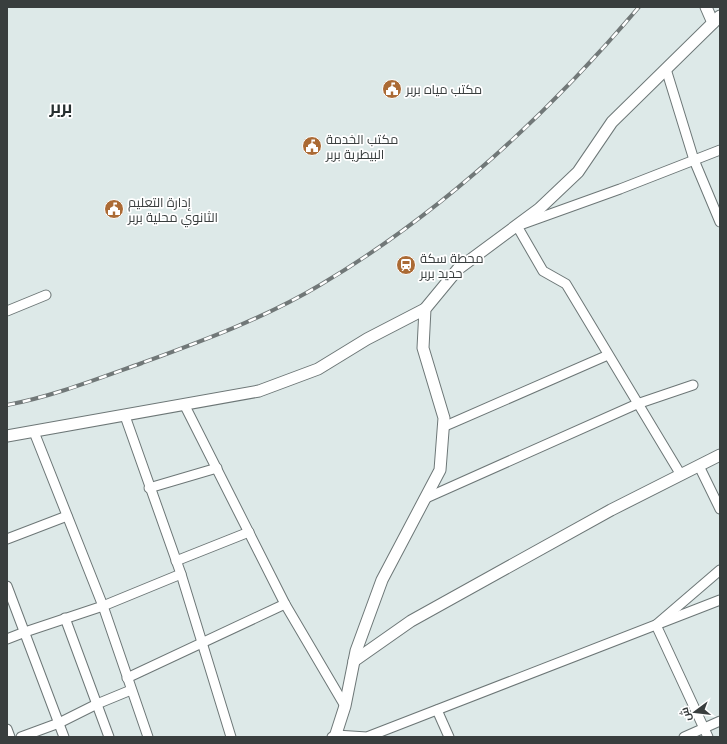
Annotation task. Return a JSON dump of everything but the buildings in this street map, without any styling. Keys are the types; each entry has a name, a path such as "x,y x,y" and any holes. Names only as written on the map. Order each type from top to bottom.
{"street":[{"path":"7,436 185,406 259,391 318,369 367,339 425,309 458,269 539,209 578,172 612,122 716,20 706,7"},
{"path":"666,69 694,160 720,222"},
{"path":"517,226 720,150"},
{"path":"517,226 543,272 566,284 681,475"},
{"path":"7,311 46,295"},
{"path":"425,309 423,348 444,418 440,470 382,580 356,651 345,706 335,737 367,737 720,600"},
{"path":"443,427 608,355"},
{"path":"424,499 637,404 693,384"},
{"path":"185,406 285,604 345,706"},
{"path":"125,416 149,488 181,574 231,737"},
{"path":"34,432 103,606 148,737"},
{"path":"354,661 411,621 611,510 720,455"},
{"path":"698,466 720,509"},
{"path":"149,488 217,468"},
{"path":"7,539 67,516"},
{"path":"176,561 249,532"},
{"path":"656,624 720,570"},
{"path":"7,640 25,632 103,606 181,574"},
{"path":"7,586 64,737"},
{"path":"127,678 285,604"},
{"path":"65,618 109,737"},
{"path":"656,624 708,737"},
{"path":"21,737 59,723 97,704 131,690"},
{"path":"437,710 449,737"},
{"path":"684,737 703,727 720,721"},
{"path":"7,730 10,737"}],"railway":[{"path":"7,405 42,397 75,387 165,355 233,328 299,297 365,257 451,194 491,159 568,85 639,7"}],"place":[{"name":"مكتب مياه بربر","path":"392,89"},
{"name":"مكتب الخدمة البيطرية بربر","path":"312,146"},
{"name":"إدارة التعليم الثانوي محلية بربر","path":"114,209"},
{"name":"محطة سكة حديد بربر","path":"406,265"}],"district":[{"name":"بربر","path":"61,107"}]}
